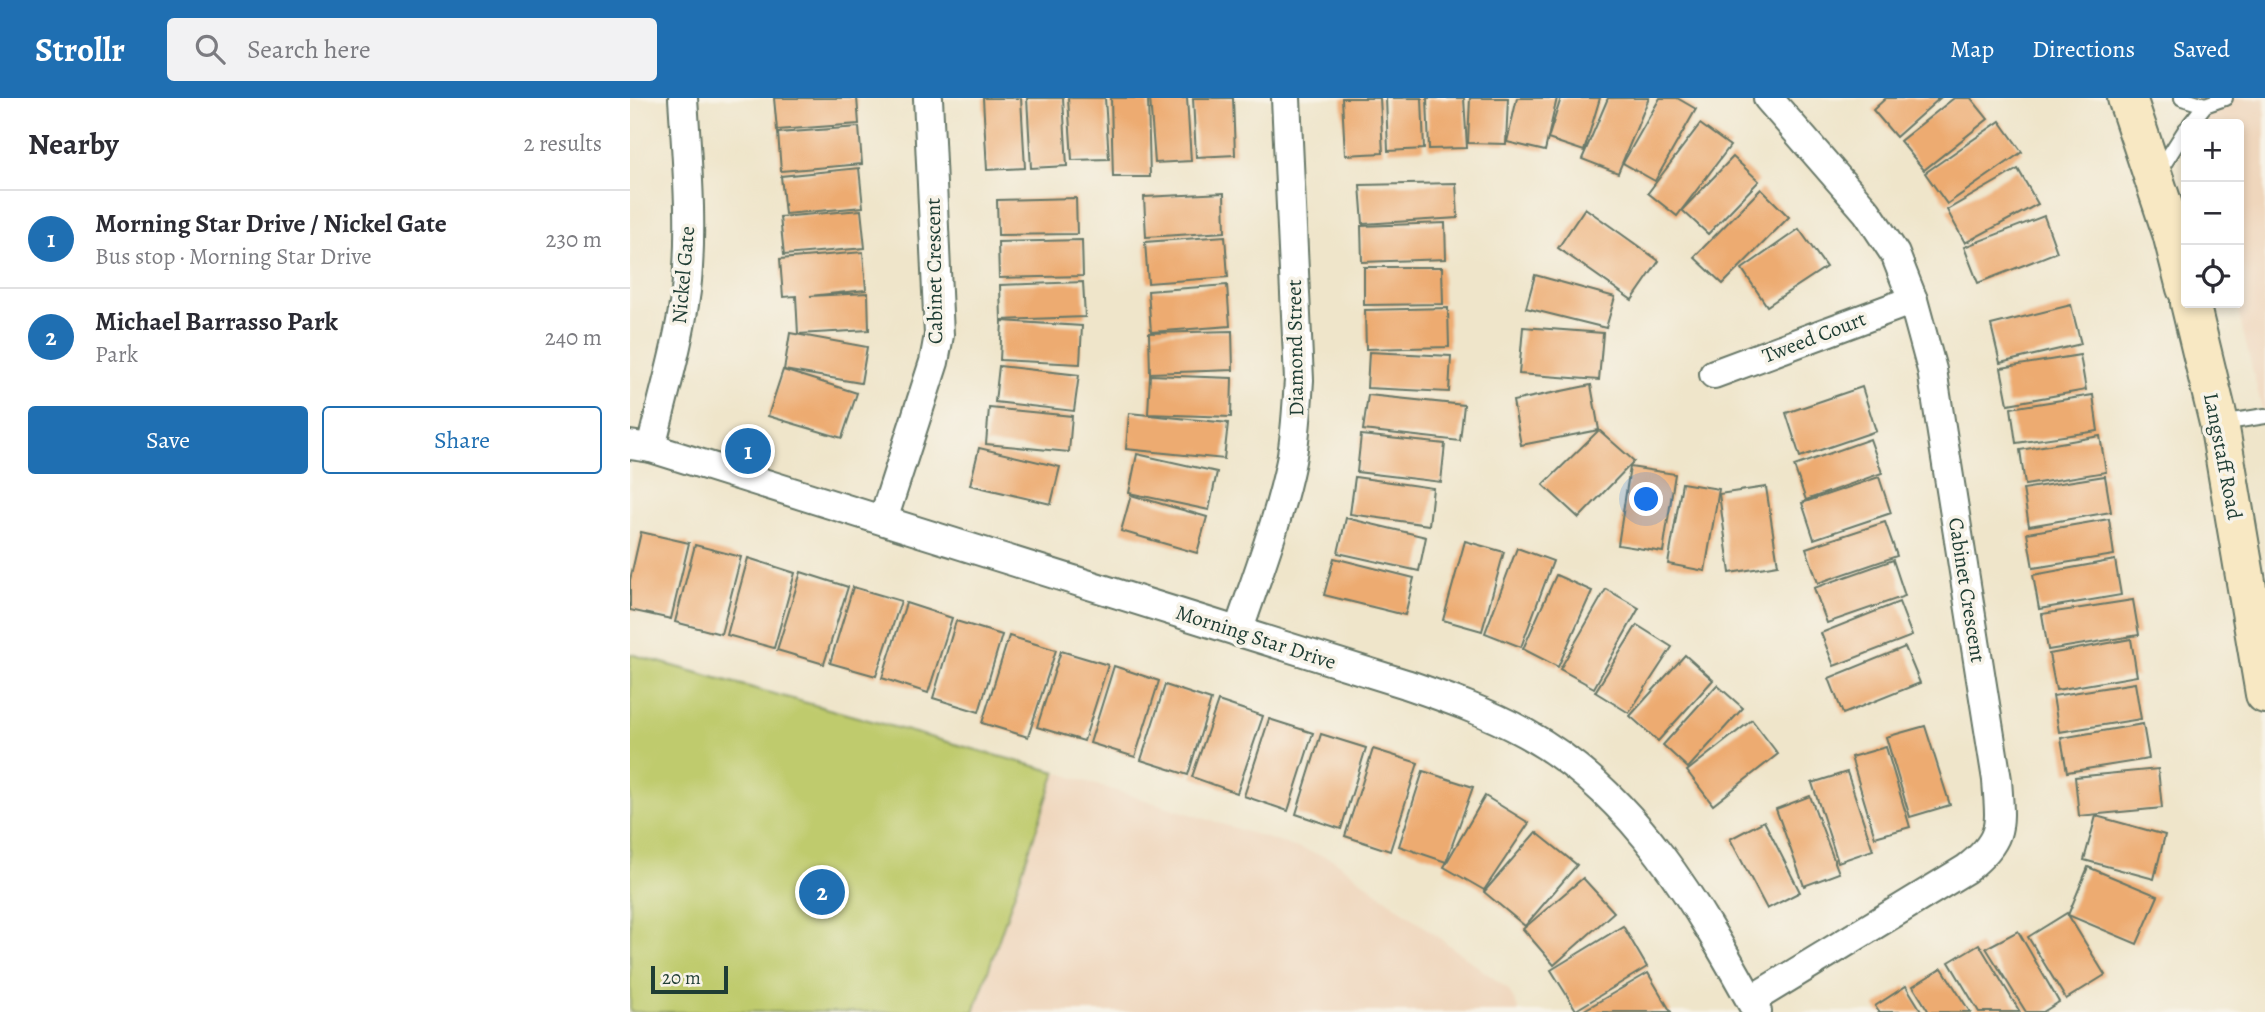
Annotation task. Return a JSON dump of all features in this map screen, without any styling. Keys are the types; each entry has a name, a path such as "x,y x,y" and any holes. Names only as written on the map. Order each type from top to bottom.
{"street":[{"name":"Nickel Gate","path":"640,447 677,342 685,294 689,257 684,98"},
{"name":"Cabinet Crescent","path":"883,520 934,362 939,335 928,98"},
{"name":"Diamond Street","path":"1238,632 1291,462 1297,420 1299,380 1286,98"},
{"name":"Cabinet Crescent","path":"1754,1006 1966,869 1986,853 1997,836 1999,817 1997,780 1932,370 1913,300 1895,254 1867,212 1768,98"},
{"path":"2127,98 2181,271"},
{"name":"Tweed Court","path":"1714,374 1913,300"},
{"name":"Langstaff Road","path":"2191,308 2219,423 2265,694"},
{"name":"Morning Star Drive","path":"640,447 883,520 1458,702 1516,728 1549,747 1592,780 1645,834 1670,868 1754,1006"}],"lane":[{"path":"2182,98 2205,105"},
{"path":"2194,119 2205,105 2225,98"},
{"path":"2154,180 2181,137"},
{"path":"2219,423 2265,416"}],"shaded area":[{"path":"2186,98 2265,98 2265,421 2237,308 2244,308 2244,119 2192,119"},
{"path":"1056,772 1333,859 1508,989 1520,1012 974,1012"}],"green space":[{"path":"630,654 1056,772 974,1012 630,1012"}],"building":[{"path":"774,98 857,98 859,124 777,130"},
{"path":"983,98 1021,98 1025,168 987,170"},
{"path":"1027,98 1063,98 1067,166 1031,168"},
{"path":"1068,98 1105,98 1109,159 1072,160"},
{"path":"1111,98 1148,98 1150,177 1113,177"},
{"path":"1150,98 1187,98 1191,161 1155,163"},
{"path":"1193,98 1233,98 1235,155 1196,157"},
{"path":"1342,98 1380,98 1383,153 1345,155"},
{"path":"1386,98 1422,98 1424,149 1388,151"},
{"path":"1427,98 1464,98 1467,148 1429,149"},
{"path":"1470,98 1508,98 1506,144 1468,143"},
{"path":"1517,98 1557,98 1545,151 1507,142"},
{"path":"1561,98 1600,98 1584,151 1548,139"},
{"path":"1608,98 1649,98 1618,173 1582,159"},
{"path":"1660,98 1677,98 1696,109 1655,181 1623,163"},
{"path":"1886,98 1940,98 1896,137 1873,110"},
{"path":"1954,98 1971,98 1988,119 1924,170 1900,141"},
{"path":"2000,121 2022,152 1947,204 1925,173"},
{"path":"1700,124 1730,146 1677,216 1648,193"},
{"path":"859,127 862,164 781,171 778,133"},
{"path":"1733,157 1759,181 1708,234 1682,210"},
{"path":"859,168 863,207 785,214 781,176"},
{"path":"2018,169 2038,204 1965,243 1947,210"},
{"path":"1456,183 1458,218 1363,224 1360,185"},
{"path":"1761,189 1789,217 1723,284 1694,257"},
{"path":"1224,193 1225,232 1146,237 1144,197"},
{"path":"1076,198 1077,234 998,235 997,200"},
{"path":"1585,208 1659,261 1632,300 1558,248"},
{"path":"861,210 865,248 784,255 780,217"},
{"path":"2044,216 2057,252 1978,283 1964,247"},
{"path":"1445,223 1446,259 1362,262 1361,226"},
{"path":"1799,229 1826,267 1767,306 1742,269"},
{"path":"1225,236 1228,277 1148,283 1145,242"},
{"path":"1082,240 1083,276 999,278 998,242"},
{"path":"863,252 866,290 810,296 868,293 869,330 798,334 796,296 783,297 780,259"},
{"path":"1364,267 1442,267 1443,304 1364,305"},
{"path":"1535,275 1615,297 1606,328 1526,308"},
{"path":"1083,282 1085,317 1001,320 1000,285"},
{"path":"1227,285 1230,326 1151,332 1148,291"},
{"path":"2071,305 2081,344 2000,363 1991,325"},
{"path":"1448,308 1449,347 1366,349 1365,310"},
{"path":"1002,321 1082,326 1080,364 1000,360"},
{"path":"1523,327 1603,333 1599,380 1519,374"},
{"path":"1232,331 1233,370 1150,373 1149,333"},
{"path":"790,333 867,347 861,383 784,370"},
{"path":"1369,352 1451,356 1449,392 1367,388"},
{"path":"2080,355 2086,390 2008,404 2001,368"},
{"path":"999,366 1079,375 1074,411 995,402"},
{"path":"783,370 857,393 842,438 768,416"},
{"path":"1150,375 1232,378 1231,417 1148,414"},
{"path":"1591,385 1599,430 1521,445 1513,401"},
{"path":"1862,387 1876,431 1800,457 1786,413"},
{"path":"1368,395 1464,405 1460,441 1363,430"},
{"path":"2093,395 2098,431 2016,443 2011,408"},
{"path":"989,408 1072,416 1069,452 986,444"},
{"path":"1129,413 1228,423 1224,459 1126,449"},
{"path":"1599,430 1634,461 1579,518 1543,485"},
{"path":"1361,435 1445,444 1441,482 1357,472"},
{"path":"2100,436 2106,472 2025,485 2020,450"},
{"path":"1870,439 1882,473 1806,500 1794,466"},
{"path":"979,448 1060,467 1051,504 970,485"},
{"path":"1137,454 1217,472 1209,510 1129,493"},
{"path":"1630,467 1675,474 1663,552 1618,545"},
{"path":"2105,476 2111,512 2029,526 2023,489"},
{"path":"1355,477 1433,488 1429,525 1350,514"},
{"path":"1879,477 1891,513 1814,539 1802,503"},
{"path":"1682,483 1719,489 1705,571 1668,564"},
{"path":"1766,487 1778,565 1730,573 1719,494"},
{"path":"1131,495 1207,517 1197,553 1121,531"},
{"path":"1346,518 1426,537 1419,571 1338,553"},
{"path":"2109,519 2114,555 2033,568 2027,533"},
{"path":"1885,522 1897,556 1818,583 1806,548"},
{"path":"641,532 689,543 671,619 630,610 630,580"},
{"path":"1465,541 1504,552 1482,631 1443,620"},
{"path":"695,545 741,557 721,634 675,622"},
{"path":"1517,548 1553,561 1521,647 1485,633"},
{"path":"748,558 795,573 774,648 727,635"},
{"path":"1334,558 1414,578 1405,615 1324,595"},
{"path":"1893,560 1905,596 1827,623 1814,588"},
{"path":"2115,560 2121,595 2039,609 2033,575"},
{"path":"801,572 848,587 824,664 777,650"},
{"path":"1556,575 1592,591 1558,667 1523,649"},
{"path":"853,587 901,601 876,676 830,663"},
{"path":"1606,589 1639,608 1594,688 1560,669"},
{"path":"2133,600 2139,635 2048,650 2042,614"},
{"path":"1899,602 1912,636 1834,666 1821,633"},
{"path":"906,603 952,618 928,693 882,678"},
{"path":"956,621 1002,635 979,712 933,698"},
{"path":"1637,625 1672,647 1629,713 1595,692"},
{"path":"1009,636 1056,650 1028,737 982,723"},
{"path":"2131,639 2137,676 2056,690 2049,654"},
{"path":"1905,647 1920,683 1843,714 1829,678"},
{"path":"1061,651 1108,665 1084,741 1037,727"},
{"path":"1685,655 1713,680 1658,741 1630,716"},
{"path":"1114,666 1159,681 1135,757 1090,743"},
{"path":"2135,683 2141,719 2059,732 2053,696"},
{"path":"1165,685 1211,700 1188,775 1141,760"},
{"path":"1717,685 1743,708 1688,768 1663,745"},
{"path":"1218,701 1263,716 1237,793 1192,777"},
{"path":"1269,719 1313,733 1288,811 1244,796"},
{"path":"1752,720 1778,754 1713,805 1687,771"},
{"path":"2143,724 2149,759 2067,772 2061,738"},
{"path":"1925,726 1950,805 1910,817 1886,737"},
{"path":"1321,734 1366,748 1341,829 1296,814"},
{"path":"1886,747 1910,827 1875,837 1851,757"},
{"path":"1373,749 1418,763 1390,851 1345,836"},
{"path":"2158,769 2162,808 2079,816 2075,777"},
{"path":"1423,771 1473,787 1446,862 1399,846"},
{"path":"1847,772 1873,850 1838,862 1812,783"},
{"path":"1485,796 1529,823 1484,890 1444,867"},
{"path":"1810,796 1839,873 1804,886 1776,809"},
{"path":"2096,816 2165,835 2154,879 2084,860"},
{"path":"1764,821 1800,892 1767,909 1730,839"},
{"path":"1536,832 1577,865 1525,926 1484,892"},
{"path":"2088,867 2158,896 2137,944 2068,915"},
{"path":"1583,878 1614,912 1554,965 1523,929"},
{"path":"2067,913 2105,975 2066,999 2028,937"},
{"path":"1623,926 1647,967 1576,1010 1551,970"},
{"path":"2018,931 2059,1002 2043,1012 2026,1012 1986,948"},
{"path":"1979,944 2020,1012 1979,1012 1949,962"},
{"path":"1942,968 1970,1012 1929,1012 1913,986"},
{"path":"1648,973 1671,1012 1581,1012"},
{"path":"1906,986 1922,1012 1879,1012 1875,1006"}],"place":[{"name":"Morning Star Drive / Nickel Gate","path":"748,451"},
{"name":"Michael Barrasso Park","path":"822,892"}]}
